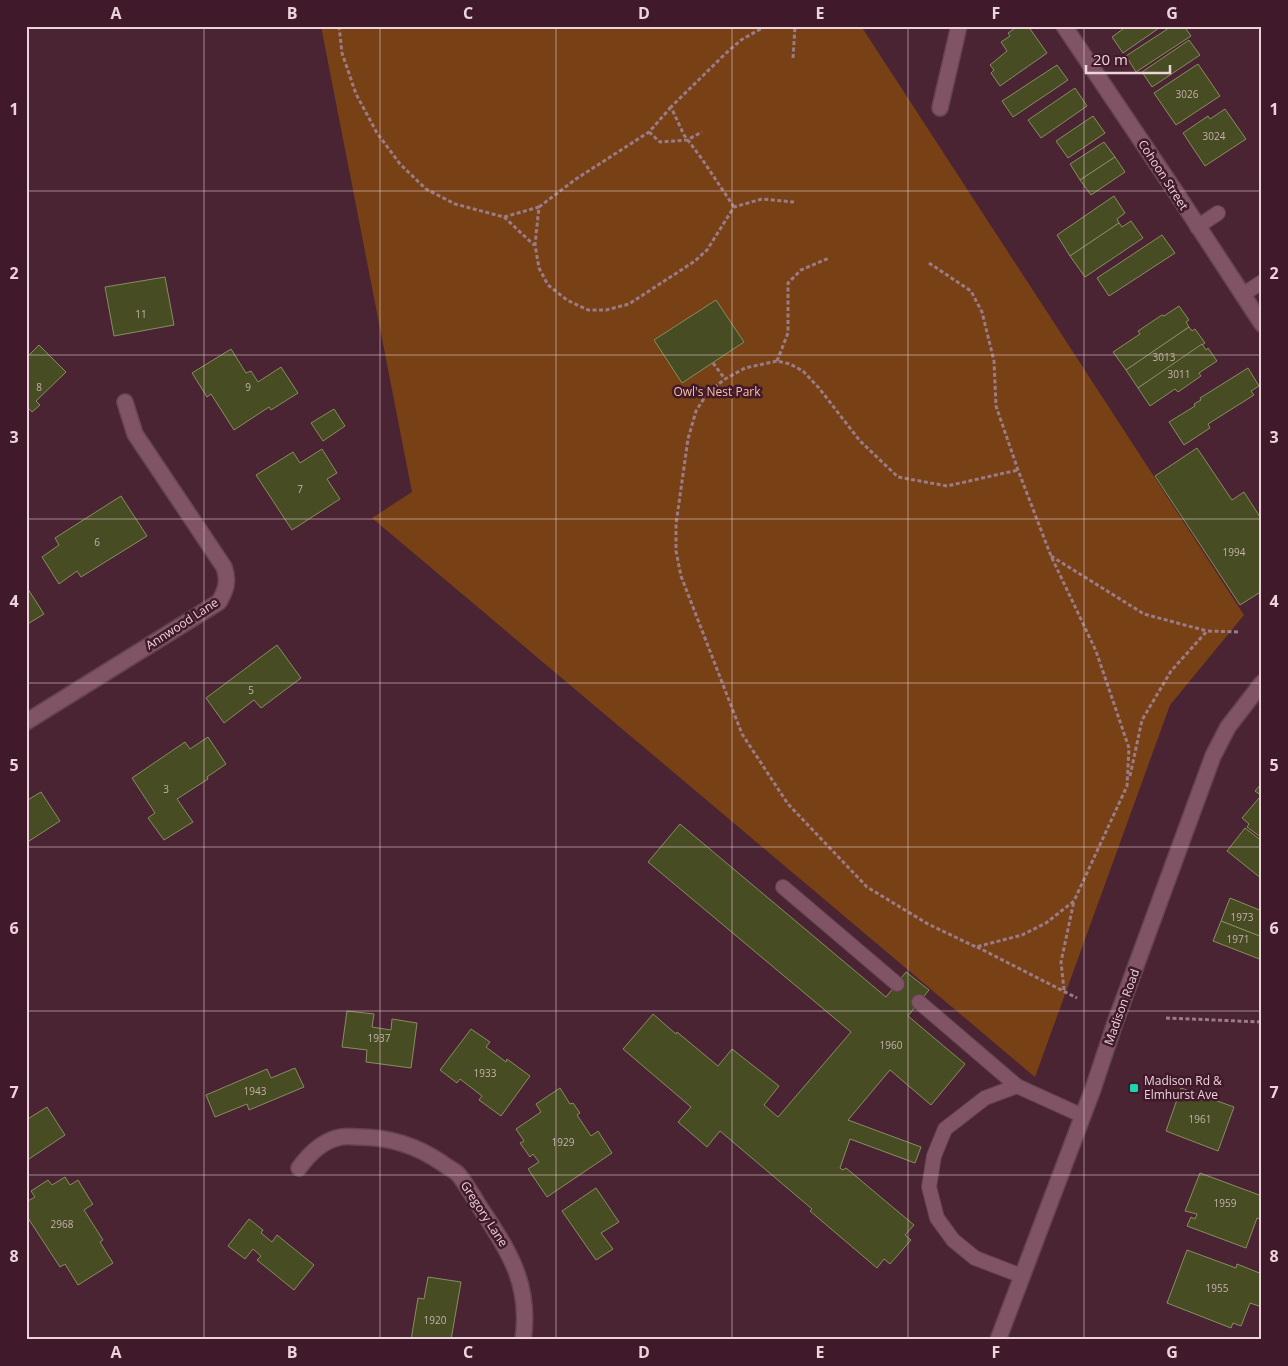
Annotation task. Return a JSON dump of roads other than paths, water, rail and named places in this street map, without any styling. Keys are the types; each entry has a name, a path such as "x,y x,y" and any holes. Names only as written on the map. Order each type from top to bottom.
{"street":[{"path":"940,108 959,26"},
{"name":"Cohoon Street","path":"1064,26 1262,324"},
{"name":"Annwood Lane","path":"26,722 219,602 226,590 227,575 224,567 134,434 125,402"},
{"name":"Madison Road","path":"998,1340 1083,1116 1213,756 1228,727 1262,683"},
{"name":"Gregory Lane","path":"299,1168 305,1159 321,1145 341,1137 379,1137 403,1143 426,1152 457,1174 505,1245 517,1272 524,1297 526,1324 523,1340"}],"lane":[{"path":"1197,226 1218,213"},
{"path":"1242,295 1262,282"},
{"path":"783,887 897,984"},
{"path":"919,1002 1017,1086 1083,1116"},
{"path":"1017,1086 985,1098 945,1129 934,1156 930,1187 937,1218 953,1240 976,1258 1022,1276"}],"place":[{"name":"Madison Rd & Elmhurst Ave","path":"1134,1088"}],"park label":[{"name":"Owl's Nest Park","path":"717,392"}]}
